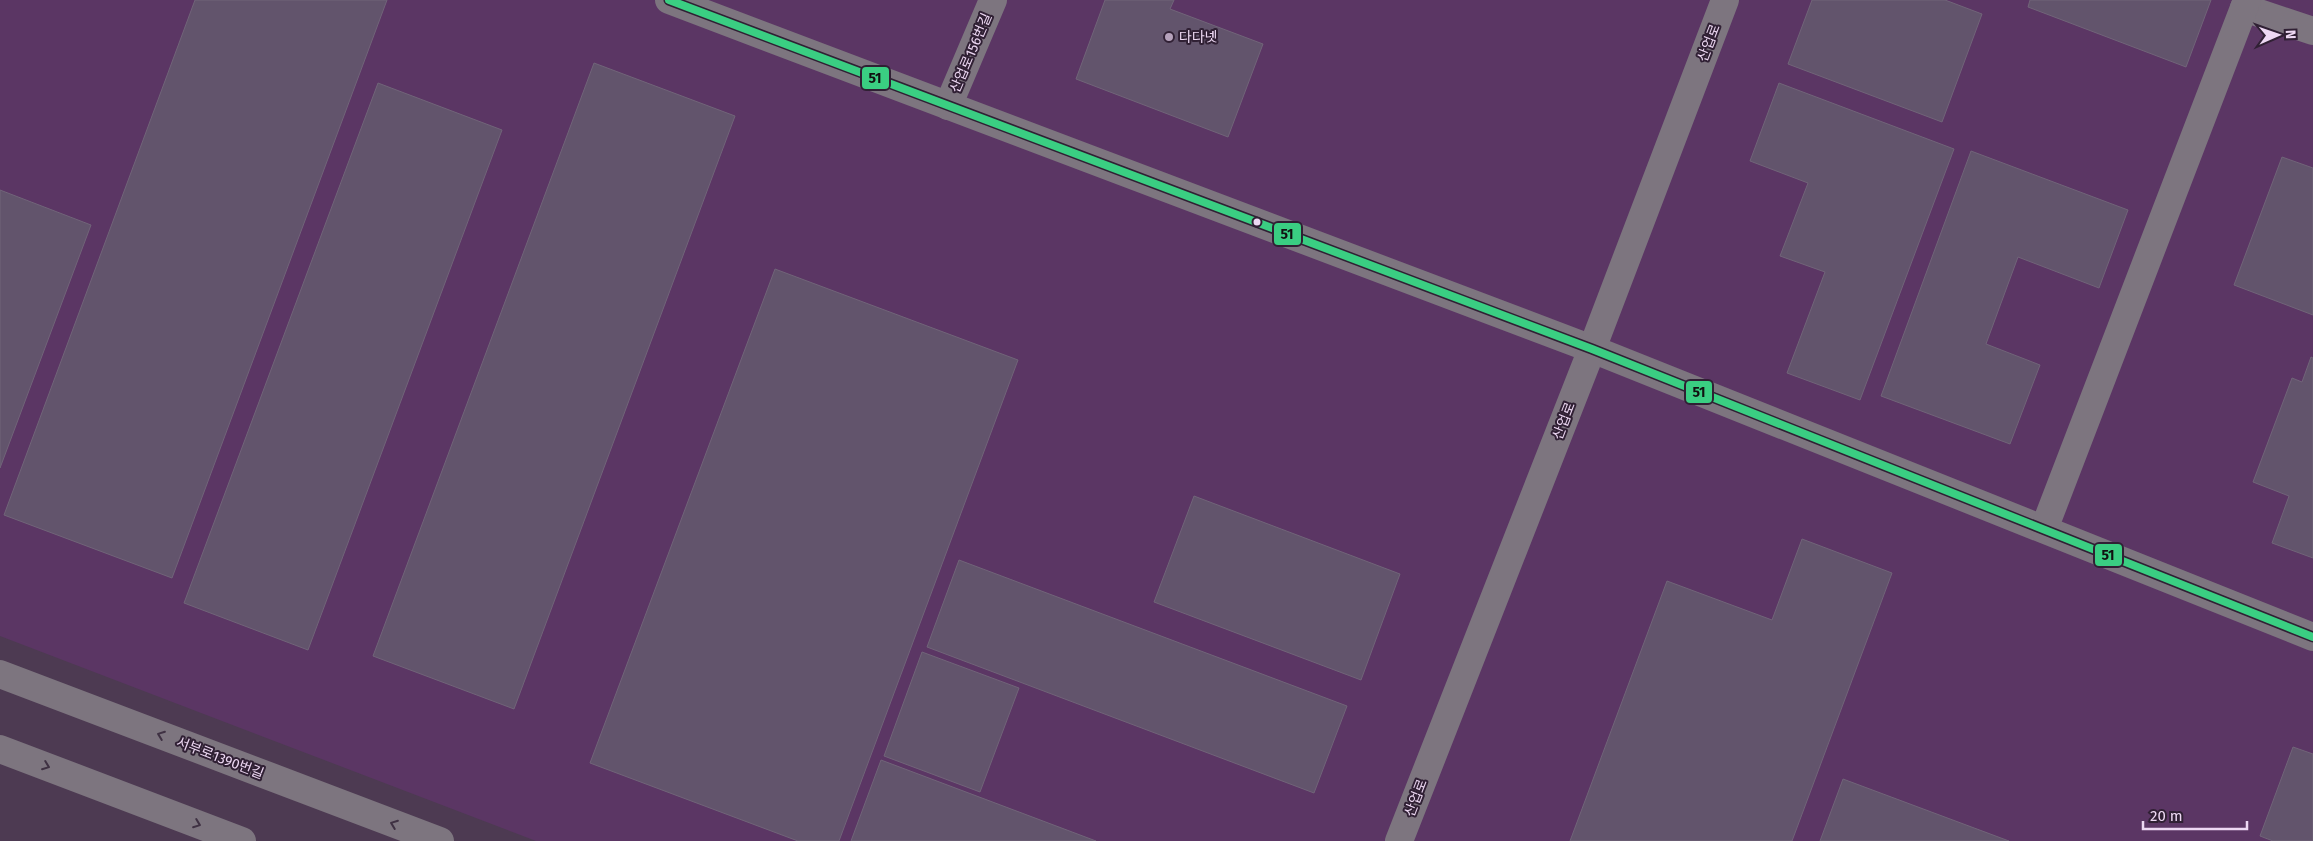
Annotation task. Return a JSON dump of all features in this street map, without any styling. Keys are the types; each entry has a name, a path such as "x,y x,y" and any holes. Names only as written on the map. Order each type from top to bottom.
{"street":[{"name":"산업로156번길","path":"669,0 1592,349 2313,637"},
{"name":"산업로156번길","path":"948,106 993,0"},
{"name":"산업로","path":"1399,841 1592,349 1725,0"},
{"path":"2044,529 2246,4 2313,31"},
{"name":"서부로1390번길","path":"0,674 440,841"},
{"path":"0,749 242,841"}],"shaded area":[{"path":"0,0 2313,0 2313,841 536,841 0,636"}],"building":[{"path":"195,0 387,0 172,578 4,515"},
{"path":"1105,0 1174,0 1170,9 1263,44 1228,137 1076,79"},
{"path":"1812,0 1945,0 1982,14 1942,122 1788,64"},
{"path":"2030,0 2211,0 2186,67 2028,7"},
{"path":"594,63 735,116 514,709 373,656"},
{"path":"378,83 502,130 308,650 184,603"},
{"path":"1779,83 1954,149 1860,400 1787,373 1825,272 1780,256 1808,183 1750,161"},
{"path":"1971,151 2128,210 2099,288 2018,257 1986,344 2040,365 2010,444 1881,396"},
{"path":"2282,157 2313,168 2313,315 2234,285"},
{"path":"0,190 91,225 0,468"},
{"path":"775,269 1018,360 839,841 798,841 590,763"},
{"path":"2311,357 2313,358 2313,558 2272,543 2289,496 2253,482 2292,378 2302,382"},
{"path":"1194,496 1400,574 1361,680 1154,602"},
{"path":"1802,539 1892,573 1792,841 1570,841 1667,581 1772,620"},
{"path":"959,560 1347,706 1314,793 927,647"},
{"path":"922,652 1019,688 980,792 884,756"},
{"path":"2293,747 2313,754 2313,841 2273,841 2260,836"},
{"path":"881,760 1096,841 851,841"},
{"path":"1843,779 2009,841 1820,841"}],"transit line":[{"name":"51","path":"669,0 1592,349 2313,637"}],"place":[{"name":"다다넷","path":"1169,37"}]}
